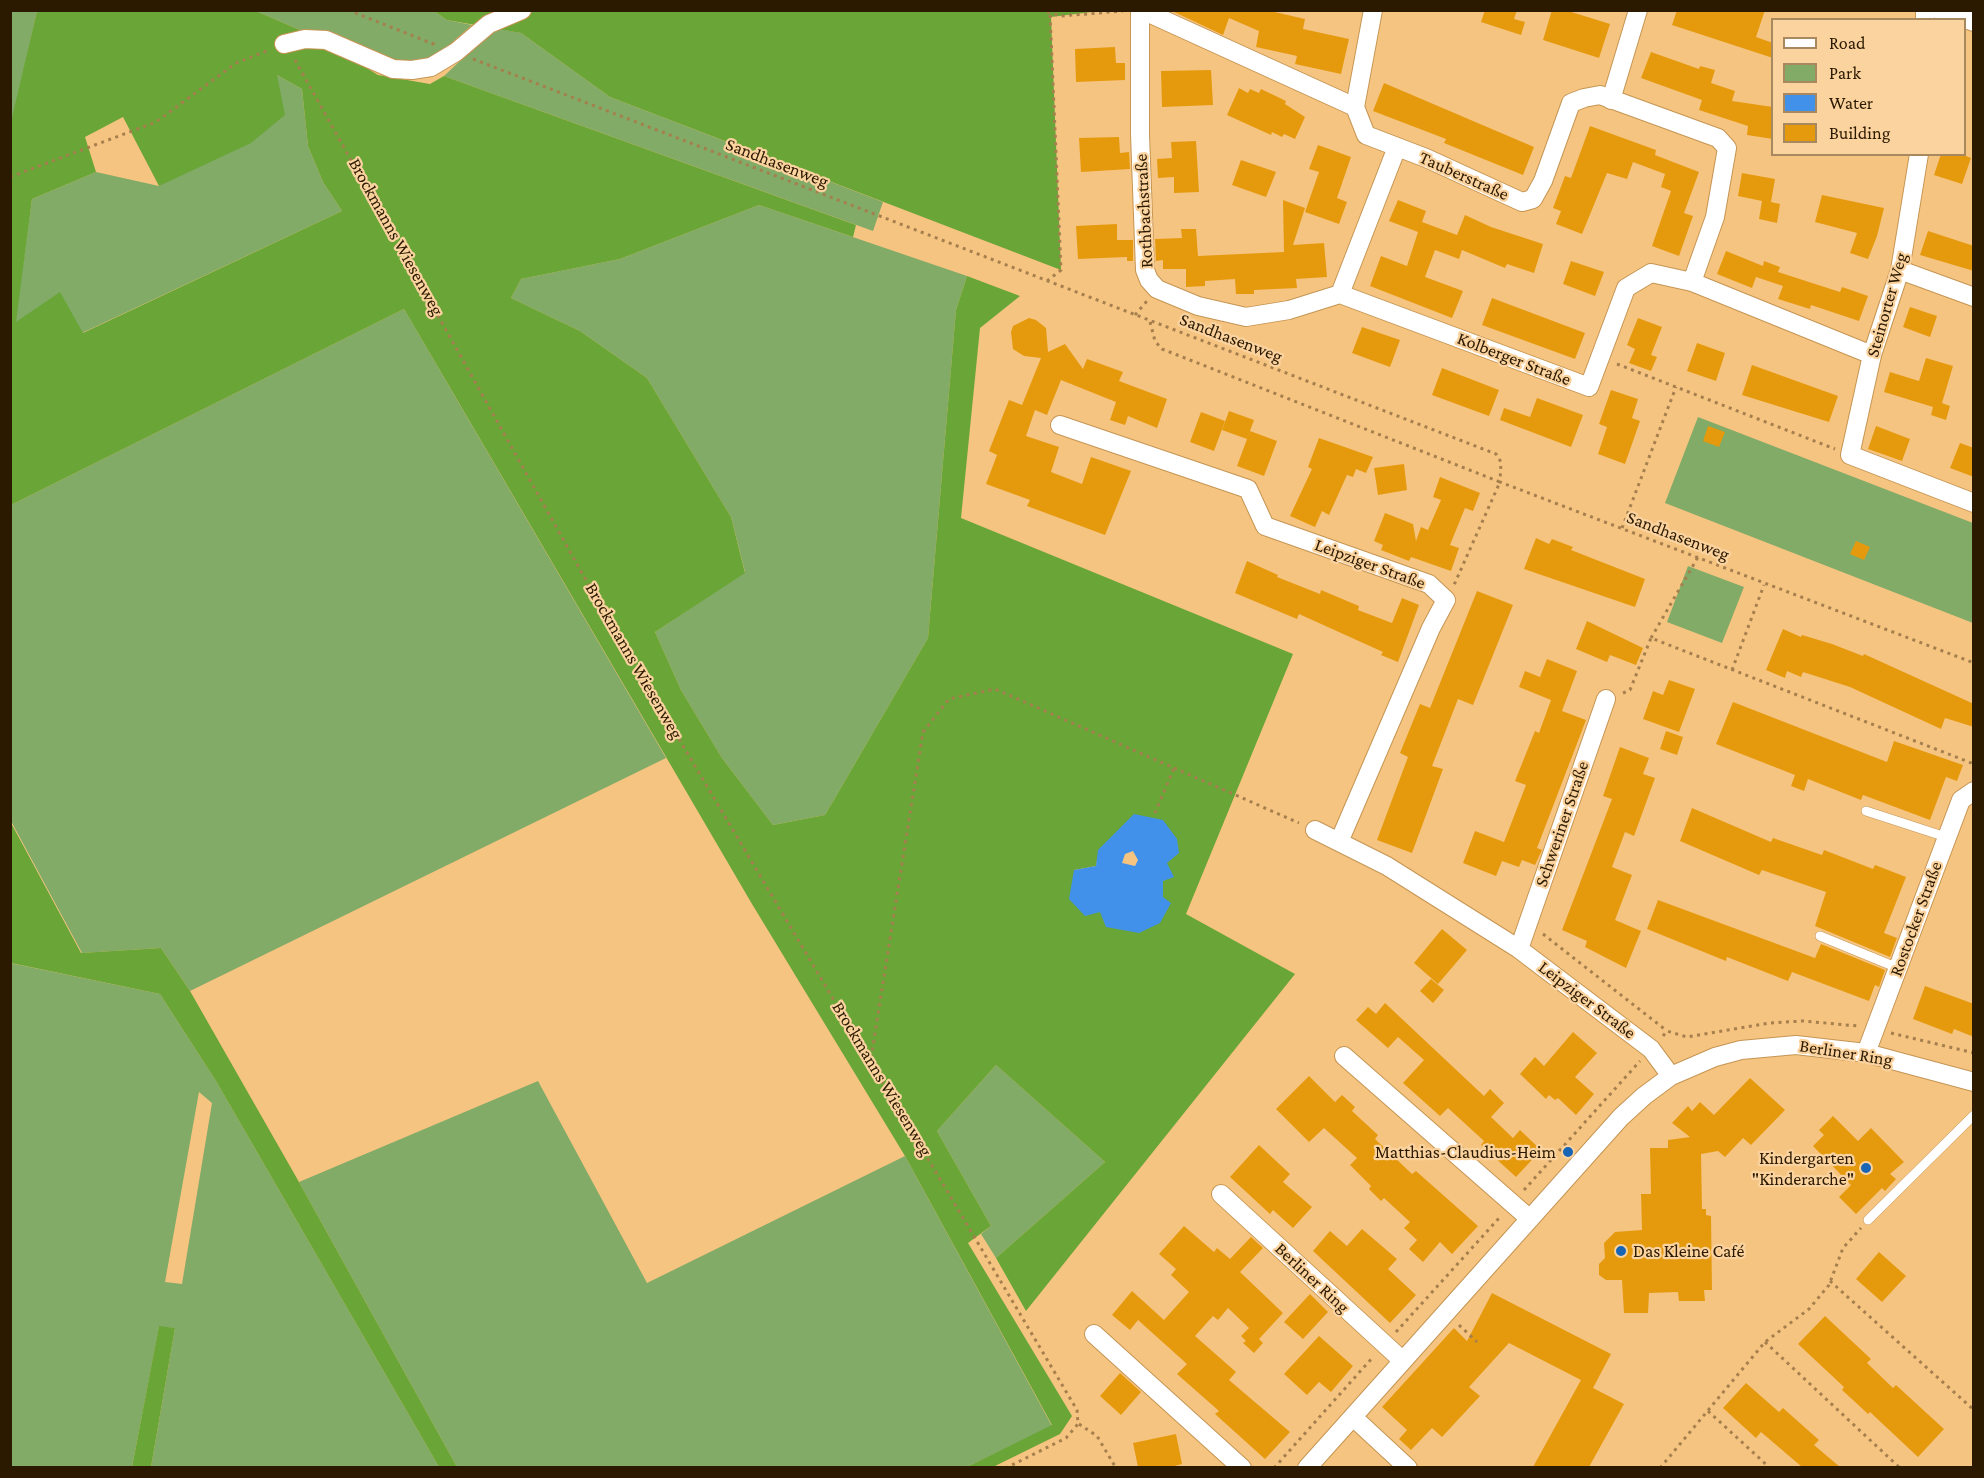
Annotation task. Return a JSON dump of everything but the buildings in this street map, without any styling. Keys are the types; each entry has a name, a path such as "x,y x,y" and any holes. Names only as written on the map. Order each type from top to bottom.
{"street":[{"path":"284,44 305,39 326,40 393,69 412,70 431,67 456,52 489,24 522,10"},
{"name":"Rothbachstraße","path":"1340,294 1289,310 1246,317 1198,306 1157,289 1149,280 1145,270 1140,134 1141,10 1355,107"},
{"path":"1355,107 1373,10"},
{"path":"1611,100 1638,10"},
{"path":"1939,10 1962,18"},
{"name":"Tauberstraße","path":"1355,107 1366,135 1522,202 1533,199 1543,181 1571,103 1600,95 1718,138 1727,148 1715,217 1692,282"},
{"path":"1340,294 1397,147"},
{"name":"Steinorter Weg","path":"1850,455 1872,355 1900,270 1919,156"},
{"path":"1900,270 1974,297"},
{"name":"Kolberger Straße","path":"1340,294 1589,387 1626,288 1651,273 1692,282 1872,355"},
{"name":"Leipziger Straße","path":"1060,424 1248,489 1265,526 1429,584 1446,600 1431,628 1339,842"},
{"path":"1850,455 1974,503"},
{"name":"Schweriner Straße","path":"1519,949 1606,699"},
{"name":"Rostocker Straße","path":"1866,1053 1961,800 1974,791"},
{"name":"Leipziger Straße","path":"1315,830 1387,866 1519,949 1651,1049 1671,1076"},
{"name":"Berliner Ring","path":"1308,1467 1621,1118 1644,1096 1671,1076 1715,1057 1768,1046 1825,1047 1866,1053 1974,1082"},
{"path":"1344,1056 1530,1219"},
{"name":"Berliner Ring","path":"1221,1194 1403,1361"},
{"path":"1094,1334 1242,1467"},
{"path":"1353,1417 1408,1467"}],"lane":[{"path":"1866,811 1946,837"},
{"path":"1820,936 1898,968"},
{"path":"1868,1220 1974,1115"}],"path":[{"name":"Sandhasenweg","path":"348,10 1496,454 1501,462 1500,482 1974,663"},
{"path":"1040,10 1061,16 1127,10"},
{"path":"1047,281 1061,270 1050,13"},
{"path":"10,177 156,122 236,63 284,44"},
{"name":"Brockmanns Wiesenweg","path":"284,44 324,109 606,616 1077,1410 1078,1424"},
{"path":"1150,321 1155,341 1162,348 1500,482 1464,567 1446,600"},
{"path":"1601,358 1850,455"},
{"path":"1622,529 1676,387"},
{"path":"1606,699 1630,690 1651,639 1698,557"},
{"path":"1732,670 1765,584"},
{"path":"1651,639 1974,764"},
{"path":"871,1060 923,732 949,699 995,689 1315,830"},
{"path":"1155,813 1174,768"},
{"path":"1528,922 1667,1031"},
{"path":"1274,1467 1651,1049"},
{"path":"1660,1467 1765,1342 1809,1309 1830,1281 1843,1248 1868,1220"},
{"path":"1830,1281 1974,1410"},
{"path":"1456,1322 1477,1342"},
{"path":"1765,1342 1900,1467"},
{"path":"1708,1412 1770,1467"},
{"path":"1006,1467 1066,1438 1078,1424 1097,1436 1116,1467"}],"green space":[{"path":"11,11 37,11 11,126"},
{"path":"37,11 256,11 316,37 378,75 430,84 444,76 856,225 853,237 759,205 620,259 521,279 511,298 580,331 647,378 731,517 745,573 655,632 681,690 722,758 773,825 825,815 928,638 956,310 967,276 1020,296 980,328 961,518 1293,654 1186,914 1295,974 1026,1311 996,1258 1105,1162 996,1065 937,1131 991,1226 968,1243 1072,1416 1060,1434 993,1467 967,1467 1052,1425 905,1156 752,904 404,309 11,505 10,126","holes":["277,75 302,89 308,146 323,182 342,211 83,333 60,292 16,322 32,199 96,172 85,137 123,117 159,186 251,143 285,115","1134,815 1163,881 1163,897 1074,870 1096,866 1099,850"]},
{"path":"256,11 434,11 447,20 472,25 432,60 397,62 335,33 316,37"},
{"path":"434,11 1100,11 1051,17 1061,270 610,97 521,33 447,20"},
{"path":"495,28 521,33 610,97 883,202 873,231 444,76"},
{"path":"277,75 302,89 308,146 323,182 342,211 82,333 15,323 32,199 96,172 159,186"},
{"path":"759,205 967,276 956,310 928,638 825,815 773,825 722,758 681,690 655,632 745,572 731,517 647,378 580,331 511,298 521,279 620,259"},
{"path":"404,309 666,758 190,991 161,948 82,953 11,821 11,505"},
{"path":"1698,417 1973,523 1973,623 1665,503"},
{"path":"1688,566 1744,587 1722,643 1667,622"},
{"path":"10,821 81,953 161,948 190,991 299,1182 457,1467 439,1467 216,1081 160,994 11,963"},
{"path":"10,963 160,994 216,1081 439,1467 151,1467 175,1328 159,1327 132,1467 11,1467","holes":["199,1092 212,1103 182,1284 165,1282"]},
{"path":"996,1065 1105,1162 996,1258 981,1234 991,1226 937,1131"},
{"path":"538,1081 647,1283 905,1156 1052,1426 967,1467 457,1467 299,1182"},
{"path":"159,1326 175,1328 151,1467 132,1467"}],"water":[{"path":"1134,814 1163,820 1177,839 1179,853 1167,863 1174,877 1163,881 1163,897 1171,903 1160,923 1139,933 1106,927 1100,912 1085,916 1069,899 1074,870 1096,866 1098,850","holes":["1133,851 1138,860 1135,866 1122,863 1125,854"]}],"place":[{"name":"Matthias-Claudius-Heim","path":"1568,1152"},
{"name":"Kindergarten \"Kinderarche\"","path":"1866,1168"},
{"name":"Das Kleine Café","path":"1621,1251"}]}
